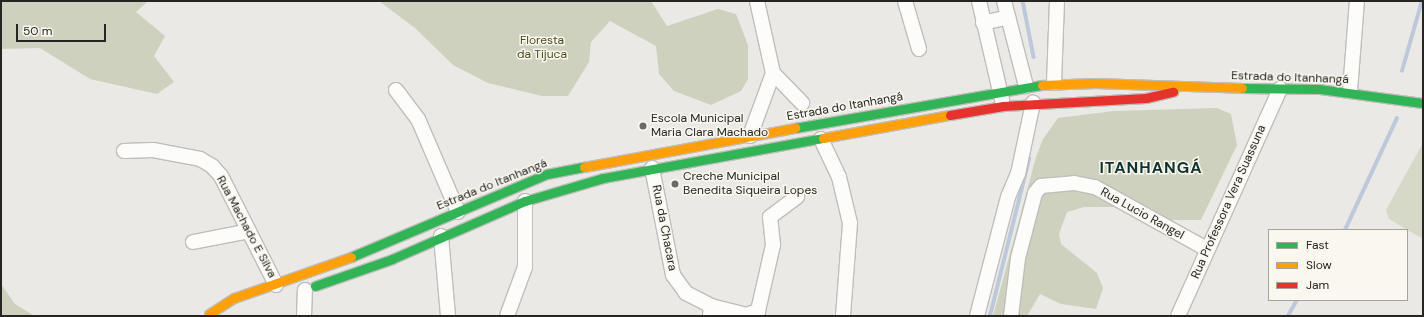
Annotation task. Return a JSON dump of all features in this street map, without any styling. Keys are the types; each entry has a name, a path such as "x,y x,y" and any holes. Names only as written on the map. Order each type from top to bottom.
{"main road":[{"name":"Estrada do Itanhangá","path":"209,314 234,298 276,285 548,174 1026,86 1054,83 1179,88 1350,91 1423,103"},
{"name":"Estrada do Itanhangá","path":"299,292 392,258 525,201 652,168 1002,106 1168,96 1179,88"},
{"name":"Estrada do Itanhangá","path":"199,316 238,310"}],"street":[{"path":"756,1 773,73 802,103"},
{"path":"906,1 919,49"},
{"path":"979,1 1000,91 1002,106"},
{"path":"1004,1 1026,86"},
{"path":"1054,83 1057,1"},
{"path":"1350,91 1357,1"},
{"path":"983,23 1008,17"},
{"path":"750,136 773,73"},
{"name":"Rua Professora Vera Suassuna","path":"1178,316 1280,89"},
{"path":"396,90 418,119 458,212"},
{"path":"977,316 1008,197 1018,174 1033,103"},
{"path":"821,139 839,177 850,223 843,316"},
{"name":"Rua Machado E Silva","path":"124,151 154,150 200,158 221,176 276,285"},
{"name":"Rua da Chacara","path":"652,168 672,275 686,293 711,311 746,315 758,311 773,246 770,217 797,197"},
{"name":"Rua Lucio Rangel","path":"1011,316 1018,258 1035,193 1050,183 1095,187 1208,250"},
{"path":"507,316 525,266 525,201"},
{"path":"193,242 249,231"},
{"path":"441,236 448,316"},
{"path":"299,292 304,316"}],"green space":[{"path":"1,1 148,1 136,12 165,36 154,56 174,82 157,94 90,79 40,48 1,49"},
{"name":"Floresta da Tijuca","path":"379,1 651,1 667,26 718,9 736,14 748,45 748,79 741,91 711,105 674,91 659,74 656,46 610,21 591,42 589,62 568,96 542,96 488,83 453,65 415,28"},
{"path":"1217,108 1231,114 1237,145 1201,220 1150,220 1114,207 1084,207 1067,212 1059,234 1061,244 1097,273 1103,288 1096,309 1061,304 1040,294 1027,316 993,316 1036,157 1043,139 1058,118 1114,111"},
{"path":"1423,143 1423,239 1389,219 1386,210"},
{"path":"1,284 15,304 35,316 1,316"}],"waterway":[{"path":"1023,1 1034,57"},
{"path":"1402,71 1422,1"},
{"path":"1345,229 1397,118"},
{"path":"990,316 1029,159"},
{"path":"1288,316 1296,301"}],"traffic: fast":[{"path":"795,128 1042,85"},
{"path":"1242,88 1319,89 1423,103"},
{"path":"315,286 392,259 525,201 603,178 823,138"},
{"path":"351,257 547,174 584,167"}],"traffic: slow":[{"path":"1042,85 1095,83 1242,88"},
{"path":"823,138 950,115"},
{"path":"584,167 795,128"},
{"path":"209,314 234,298 351,257"}],"traffic: jam":[{"path":"950,115 1003,106 1146,98 1173,92"}],"place":[{"name":"Escola Municipal Maria Clara Machado","path":"643,126"},
{"name":"Creche Municipal Benedita Siqueira Lopes","path":"675,184"}],"district":[{"name":"ITANHANGÁ","path":"1151,168"}]}
